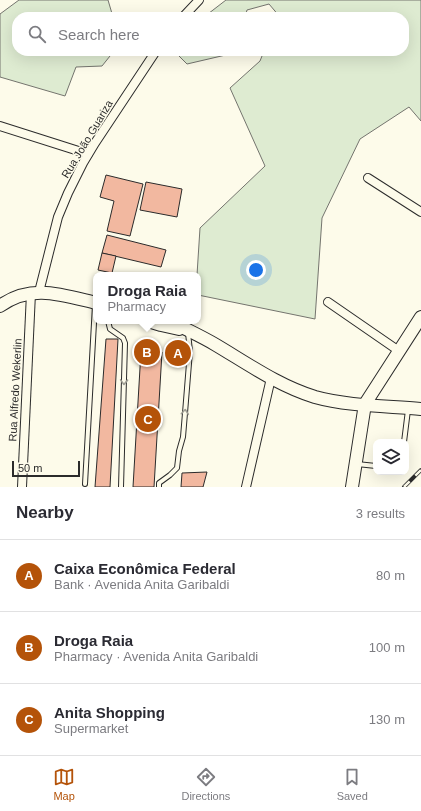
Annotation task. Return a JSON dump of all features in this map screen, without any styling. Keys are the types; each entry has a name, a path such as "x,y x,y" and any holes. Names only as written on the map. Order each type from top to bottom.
{"main road":[{"path":"1,304 17,297 35,292 56,293 93,302"},
{"path":"352,487 365,404 421,317"},
{"path":"158,324 188,331"},
{"path":"175,324 214,344 286,386 317,397 365,404 421,409"}],"street":[{"path":"187,12 199,0"},
{"name":"Rua João Guariza","path":"35,292 58,217 68,193 88,154 153,56"},
{"path":"0,126 88,154"},
{"path":"368,178 421,212"},
{"name":"Rua Alfredo Wekerlin","path":"22,487 35,292"},
{"path":"328,302 399,351"},
{"path":"246,487 271,378"}],"lane":[{"path":"85,484 95,324"},
{"path":"109,324 110,329 123,338 125,343 121,487"},
{"path":"159,487 160,483 177,468 179,451 183,437 190,351 188,331"},
{"path":"404,439 408,408"},
{"path":"356,464 373,466"}],"green space":[{"path":"19,0 108,0 112,12 12,12 12,56 110,56 102,66 76,67 65,96 0,77 0,14"},
{"path":"226,0 421,0 421,121 409,107 360,139 322,218 315,319 201,296 201,272 197,272 200,228 265,166 230,88 260,61 262,56 409,56 409,12 276,12 269,4 247,10 246,12 210,12"},
{"path":"179,56 221,56 187,64"}],"building":[{"path":"106,175 143,184 130,236 107,231 114,201 100,197"},
{"path":"146,182 182,189 177,217 140,210"},
{"path":"107,235 166,250 161,267 102,253"},
{"path":"102,253 116,256 112,272 98,270"},
{"path":"106,339 118,339 110,487 95,487"},
{"path":"141,351 162,352 154,487 133,487"},
{"path":"207,472 203,487 181,487 182,473"}],"railway":[{"path":"404,487 421,470"}],"place":[{"name":"Droga Raia","path":"147,352"},
{"name":"Caixa Econômica Federal","path":"178,353"},
{"name":"Anita Shopping","path":"148,419"}]}
